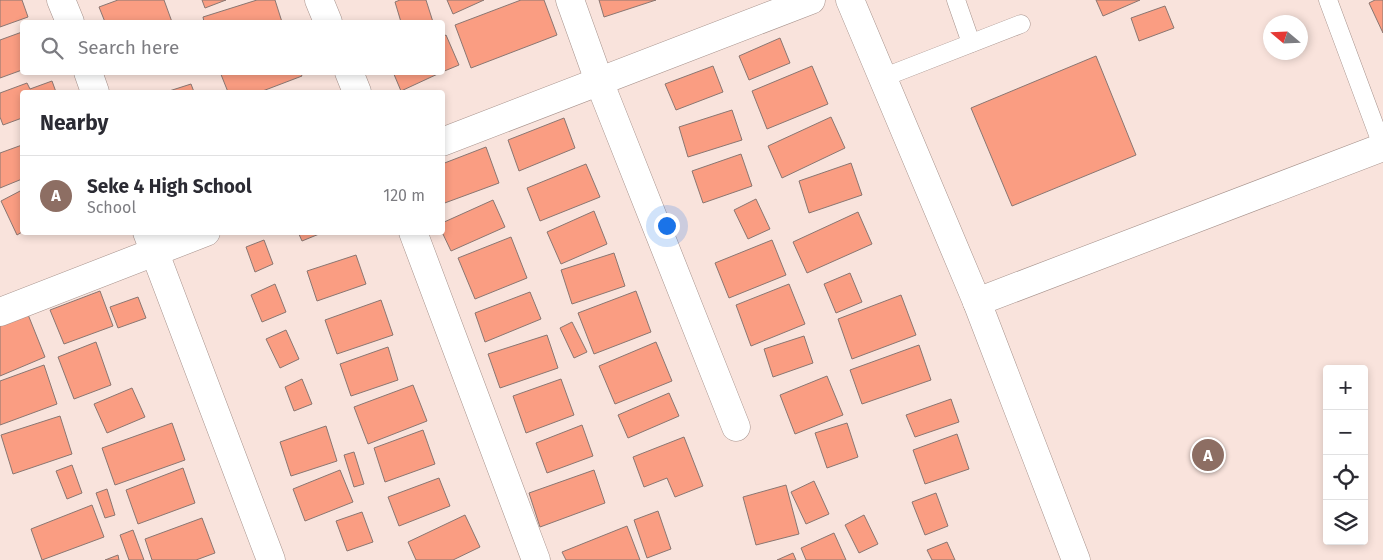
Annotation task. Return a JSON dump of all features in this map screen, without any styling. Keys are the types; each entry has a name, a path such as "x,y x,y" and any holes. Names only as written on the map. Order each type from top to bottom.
{"street":[{"path":"61,0 69,20"},
{"path":"319,0 327,20"},
{"path":"570,0 736,427"},
{"path":"445,141 811,0"},
{"path":"850,0 977,302 1076,560"},
{"path":"89,75 95,90"},
{"path":"350,75 356,90"},
{"path":"977,302 1383,147"},
{"path":"0,312 151,242 190,235"},
{"path":"413,235 536,560"},
{"path":"151,242 271,560"}],"lane":[{"path":"956,0 971,43"},
{"path":"1328,0 1383,147"},
{"path":"882,78 1021,24"}],"building":[{"path":"0,0 22,0 28,17 0,27"},
{"path":"118,0 164,0 171,20 104,20 99,7"},
{"path":"202,0 226,0 205,8"},
{"path":"257,0 275,0 281,20 204,20 203,17"},
{"path":"400,0 426,0 432,20 400,20 395,2"},
{"path":"447,0 484,0 453,14"},
{"path":"521,0 544,0 557,35 471,68 455,25"},
{"path":"599,0 656,0 604,17"},
{"path":"1096,0 1140,0 1103,16"},
{"path":"1375,0 1383,0 1383,33 1369,3"},
{"path":"1165,6 1174,28 1139,41 1131,18"},
{"path":"20,33 20,71 0,78 0,40"},
{"path":"445,36 459,65 445,71"},
{"path":"780,38 790,63 749,80 739,56"},
{"path":"1096,56 1136,155 1012,206 971,108"},
{"path":"713,66 723,92 676,110 665,84"},
{"path":"812,66 828,104 767,129 752,91"},
{"path":"221,75 302,76 265,90 227,90"},
{"path":"394,75 436,75 403,90 401,90"},
{"path":"52,81 55,90 20,90 20,119 3,125 0,117 0,93 27,83 30,89"},
{"path":"191,84 193,90 172,90"},
{"path":"732,110 742,140 688,157 679,127"},
{"path":"831,117 845,148 782,178 768,146"},
{"path":"564,118 575,148 519,171 508,140"},
{"path":"20,146 20,180 0,188 0,153"},
{"path":"486,147 499,183 445,203 445,163"},
{"path":"741,154 752,186 703,203 692,171"},
{"path":"851,163 862,195 809,213 799,181"},
{"path":"586,164 600,197 540,221 527,188"},
{"path":"20,191 20,233 17,235 1,201"},
{"path":"756,199 770,229 748,239 734,210"},
{"path":"493,200 505,227 451,251 443,235 445,235 445,222"},
{"path":"594,211 607,244 561,264 547,232"},
{"path":"858,212 872,244 807,273 793,242"},
{"path":"299,235 317,235 302,241"},
{"path":"511,237 527,278 475,299 458,258"},
{"path":"264,240 273,264 255,272 246,247"},
{"path":"772,240 786,275 729,298 715,263"},
{"path":"614,253 625,286 572,304 561,270"},
{"path":"356,255 366,284 317,301 307,271"},
{"path":"850,273 862,302 836,313 824,284"},
{"path":"275,284 286,312 262,322 251,295"},
{"path":"789,284 805,324 751,346 736,305"},
{"path":"100,291 113,326 64,344 50,310"},
{"path":"636,291 651,332 594,354 578,313"},
{"path":"530,292 541,319 485,342 475,313"},
{"path":"901,295 916,335 852,359 838,319"},
{"path":"138,297 146,318 118,328 110,307"},
{"path":"381,300 393,335 337,354 325,320"},
{"path":"27,312 45,357 0,376 0,323"},
{"path":"572,322 587,352 574,358 560,328"},
{"path":"286,330 299,359 280,368 266,339"},
{"path":"547,335 558,368 500,388 488,354"},
{"path":"804,336 813,363 773,377 764,349"},
{"path":"96,342 111,385 74,399 58,357"},
{"path":"656,342 672,381 615,404 599,366"},
{"path":"919,345 931,380 862,404 850,370"},
{"path":"388,347 398,380 351,396 340,364"},
{"path":"44,365 57,404 0,425 0,381"},
{"path":"827,376 843,415 795,434 780,395"},
{"path":"302,379 312,404 294,411 285,387"},
{"path":"561,379 574,415 526,433 513,396"},
{"path":"413,385 427,421 368,444 354,407"},
{"path":"132,388 145,417 107,433 94,404"},
{"path":"669,393 679,416 628,438 618,415"},
{"path":"951,399 959,422 915,437 906,415"},
{"path":"60,416 72,454 13,474 1,435"},
{"path":"172,423 185,460 115,485 102,448"},
{"path":"847,423 858,457 827,468 815,433"},
{"path":"582,425 593,456 547,473 536,443"},
{"path":"326,426 337,461 291,476 280,442"},
{"path":"423,430 435,464 385,482 374,448"},
{"path":"957,434 969,469 925,484 913,450"},
{"path":"684,437 703,486 675,497 667,478 644,487 633,457"},
{"path":"354,452 364,484 354,487 344,455"},
{"path":"72,465 82,493 67,499 56,471"},
{"path":"183,468 195,503 138,524 126,490"},
{"path":"340,470 353,502 305,521 293,489"},
{"path":"594,470 605,503 540,527 529,493"},
{"path":"439,478 450,506 399,526 388,497"},
{"path":"814,481 829,514 806,524 791,492"},
{"path":"786,485 799,534 756,545 743,497"},
{"path":"107,489 115,515 105,518 96,493"},
{"path":"936,493 948,526 925,535 912,502"},
{"path":"92,505 104,537 42,560 31,529"},
{"path":"658,511 671,549 647,558 634,520"},
{"path":"362,512 373,542 347,551 336,521"},
{"path":"465,515 480,547 453,560 416,560 408,542"},
{"path":"864,515 878,544 859,553 845,525"},
{"path":"202,518 215,553 196,560 152,560 145,539"},
{"path":"627,526 640,560 566,560 562,552"},
{"path":"133,530 144,560 129,560 120,535"},
{"path":"834,533 846,560 806,560 801,548"},
{"path":"947,542 955,560 932,560 927,550"},
{"path":"793,553 796,560 777,560"},
{"path":"118,555 119,560 105,560"}],"place":[{"name":"Seke 4 High School","path":"1208,455"}]}
